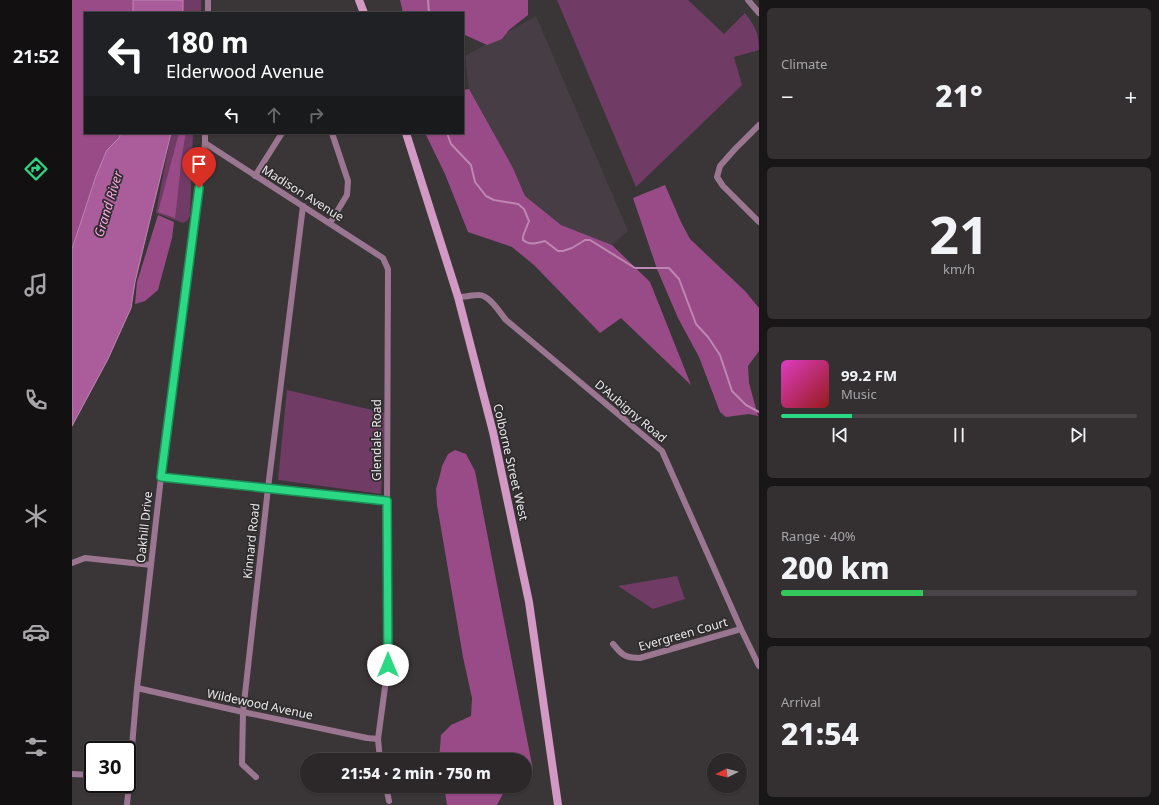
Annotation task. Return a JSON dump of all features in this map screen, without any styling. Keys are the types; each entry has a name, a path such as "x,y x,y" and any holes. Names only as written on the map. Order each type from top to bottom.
{"main road":[{"path":"359,0 364,12"},
{"name":"Colborne Street West","path":"406,134 458,298 493,432 529,602 558,805"}],"street":[{"path":"208,0 208,12"},
{"path":"748,0 759,13"},
{"path":"759,125 720,166 717,177 727,190 759,222"},
{"name":"Oakhill Drive","path":"132,741 161,477 205,134"},
{"path":"255,176 281,134"},
{"path":"330,223 347,195 348,181 332,134"},
{"name":"Madison Avenue","path":"205,143 383,258 386,264"},
{"name":"Kinnard Road","path":"256,777 242,764 243,712 268,488 303,206"},
{"name":"Glendale Road","path":"379,753 378,739 388,665 388,269 386,264"},
{"name":"D'Aubigny Road","path":"458,298 478,294 489,298 506,320 662,451 759,666"},
{"path":"161,477 387,501"},
{"path":"72,563 85,558 151,565"},
{"name":"Evergreen Court","path":"613,644 621,654 632,658 640,658 741,629"},
{"name":"Wildewood Avenue","path":"137,688 243,712 378,739"},
{"path":"72,774 84,775"},
{"name":"Oakhill Drive","path":"127,793 127,805"},
{"path":"388,793 390,801"}],"shaded area":[{"path":"72,0 133,0 133,12 84,12 84,134 121,134 96,176 72,249"},
{"path":"183,0 201,0 201,12 183,12"},
{"path":"400,0 528,0 528,15 509,30 502,39 487,45 464,34 464,12 403,12"},
{"path":"557,0 688,0 724,34 745,13 756,30 759,50 734,57 742,85 636,187"},
{"path":"536,16 628,231 612,245 561,225 525,196 513,168 469,89 465,56"},
{"path":"469,89 513,168 525,196 561,225 612,245 650,282 691,385 621,318 600,333 534,265 512,247 468,232 445,174 425,134 464,134 464,90"},
{"path":"171,134 193,134 190,216 187,221 183,223 156,213"},
{"path":"179,134 186,134 182,154 175,218 158,212"},
{"path":"665,185 690,239 745,291 759,308 759,351 748,366 749,383 758,416 749,414 726,417 720,412 699,357 678,318 657,269 633,198"},
{"path":"158,215 174,222 172,238 158,290 145,301 135,304 137,282"},
{"path":"287,390 385,413 381,494 278,480"},
{"path":"455,450 466,454 475,471 530,753 440,753 441,735 451,725 471,716 472,698 463,657 437,505 436,489 442,466 448,454"},
{"path":"677,576 685,599 653,609 618,586"},
{"path":"445,793 503,793 497,805 447,805"}],"water":[{"path":"133,0 183,0 183,12 133,12"},
{"name":"Grand River","path":"121,134 171,134 135,282 131,308 108,359 72,426 72,249 96,176 107,150 119,138"}],"waterway":[{"path":"428,0 429,12"},
{"path":"447,134 451,144 471,165 475,182 486,196 494,200 518,204 524,209 529,221 523,236 523,240 526,242 534,244 545,241 558,251 563,251 572,248 585,240 590,240 635,268 669,268 679,279 696,324 708,337 720,355 732,391 746,405 759,412"}],"route":[{"path":"199,188 161,477 387,501 388,665"}]}
